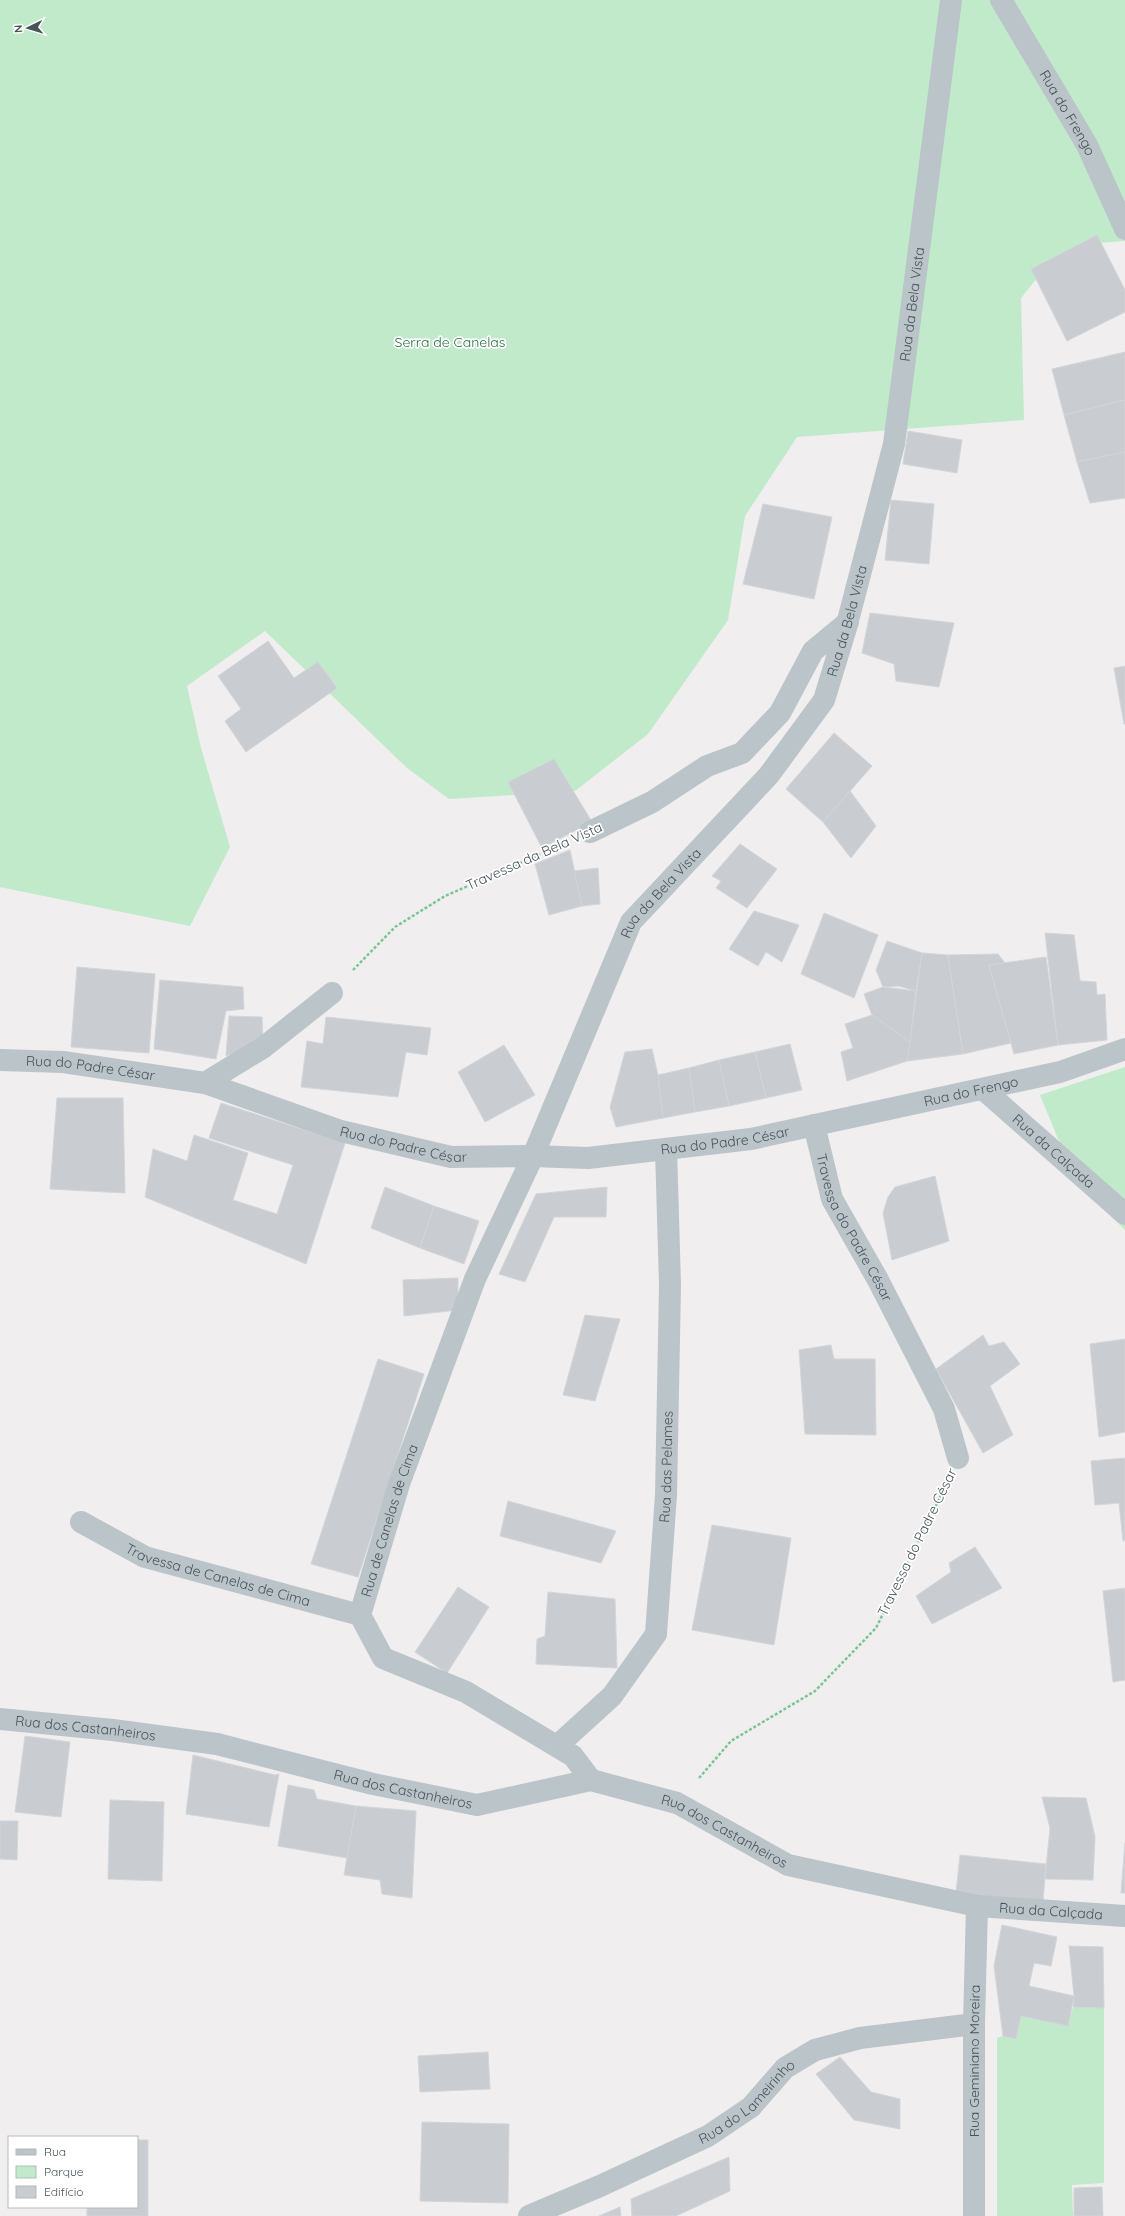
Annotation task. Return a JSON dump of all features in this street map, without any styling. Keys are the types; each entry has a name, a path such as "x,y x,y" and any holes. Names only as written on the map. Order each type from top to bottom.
{"street":[{"name":"Rua da Bela Vista","path":"533,1156 631,922 769,775 824,700 848,622 894,444 951,0"},
{"name":"Rua do Frengo","path":"1001,0 1087,145 1125,229"},
{"name":"Travessa da Bela Vista","path":"590,832 652,802 707,766 742,753 780,713 813,651 848,622"},
{"path":"205,1083 264,1047 332,992"},
{"name":"Rua do Frengo","path":"814,1125 1060,1072 1125,1049"},
{"name":"Rua do Padre César","path":"0,1060 63,1062 205,1083 341,1131 451,1157 533,1156 588,1158 751,1139 814,1125"},
{"name":"Rua da Calçada","path":"983,1089 1125,1214"},
{"name":"Travessa do Padre César","path":"814,1125 832,1199 878,1280 944,1409 958,1458"},
{"name":"Rua das Pelames","path":"557,1746 612,1696 656,1634 666,1495 670,1284 666,1149"},
{"name":"Rua de Canelas de Cima","path":"533,1156 475,1279 399,1484 360,1615 383,1658 466,1692 573,1756 591,1780"},
{"name":"Travessa de Canelas de Cima","path":"81,1522 146,1557 360,1615"},
{"name":"Rua dos Castanheiros","path":"0,1719 113,1730 217,1744 373,1784 477,1805 591,1780 677,1803 788,1864 977,1906"},
{"name":"Rua da Calçada","path":"977,1906 1125,1916"},
{"name":"Rua Geminiano Moreira","path":"974,2216 974,2024 977,1906"},
{"name":"Rua do Lameirinho","path":"529,2216 600,2186 708,2136 751,2107 785,2068 815,2050 860,2038 974,2024"}],"path":[{"name":"Travessa da Bela Vista","path":"332,992 395,927 445,896 590,832"},
{"name":"Travessa do Padre César","path":"677,1803 731,1741 815,1691 876,1628 958,1458"}],"green space":[{"name":"Serra de Canelas","path":"0,0 1125,0 1125,241 1098,243 1038,277 1021,298 1024,420 797,437 745,516 728,620 648,734 575,791 449,799 407,768 265,631 187,686 201,748 230,847 190,926 0,887"},
{"path":"1125,1067 1125,1230 1076,1182 1040,1095"},
{"path":"1073,2007 1104,2008 1104,2183 1072,2185 1073,2216 997,2216 997,2038 1003,2036 1016,2039 1021,2016 1067,2026"}],"building":[{"path":"1097,235 1125,290 1125,312 1067,341 1031,269"},
{"path":"1125,352 1125,400 1064,415 1052,369"},
{"path":"1125,400 1125,452 1077,462 1064,415"},
{"path":"908,431 962,440 957,473 903,464"},
{"path":"1125,452 1125,498 1090,503 1077,462"},
{"path":"891,500 934,504 929,564 885,560"},
{"path":"763,504 832,517 814,599 743,584"},
{"path":"870,613 954,623 939,687 896,681 894,664 862,653"},
{"path":"268,641 294,678 318,662 337,688 246,752 225,721 241,709 218,676"},
{"path":"1125,666 1125,724 1124,724 1114,668"},
{"path":"834,733 872,766 823,822 786,789"},
{"path":"554,759 592,822 542,848 508,782"},
{"path":"850,791 876,826 851,858 823,822"},
{"path":"740,844 777,869 747,908 716,888 721,881 712,876"},
{"path":"570,850 582,906 549,915 535,864"},
{"path":"598,868 600,904 582,906 574,871"},
{"path":"754,911 799,925 782,962 766,952 758,966 729,949"},
{"path":"824,913 878,935 854,998 801,974"},
{"path":"1045,933 1074,935 1080,981 1096,982 1097,995 1105,994 1107,1040 1058,1045"},
{"path":"887,941 922,953 916,991 899,986 883,987 876,970"},
{"path":"922,953 948,955 963,1054 907,1061"},
{"path":"998,954 1005,963 989,965 1011,1043 963,1054 948,955"},
{"path":"1046,957 1058,1045 1014,1054 989,965"},
{"path":"77,967 155,974 149,1053 71,1047"},
{"path":"160,980 243,987 244,1009 226,1011 216,1059 154,1049"},
{"path":"883,987 916,991 910,1042 872,1015 864,994"},
{"path":"872,1015 910,1042 907,1061 847,1081 841,1052 853,1048 845,1024"},
{"path":"229,1016 262,1017 263,1042 226,1056"},
{"path":"326,1017 431,1028 427,1055 406,1052 398,1097 301,1087 307,1041 323,1044"},
{"path":"790,1044 802,1090 766,1098 755,1052"},
{"path":"504,1045 535,1095 485,1122 458,1072"},
{"path":"652,1049 658,1075 663,1118 616,1127 610,1107 625,1052"},
{"path":"755,1052 766,1098 729,1106 719,1060"},
{"path":"719,1060 729,1106 695,1112 689,1068"},
{"path":"689,1068 695,1112 663,1118 658,1075"},
{"path":"57,1098 123,1098 125,1193 50,1189"},
{"path":"221,1103 345,1143 306,1264 145,1197 153,1149 187,1161 194,1135 248,1153 233,1200 277,1214 293,1165 209,1138"},
{"path":"935,1176 949,1241 892,1260 883,1213 888,1197 895,1187"},
{"path":"385,1187 434,1206 420,1248 371,1228"},
{"path":"607,1187 606,1217 554,1217 525,1282 499,1274 536,1194"},
{"path":"434,1206 479,1221 464,1264 420,1248"},
{"path":"458,1278 458,1310 404,1316 403,1280"},
{"path":"585,1315 620,1319 595,1401 563,1395"},
{"path":"983,1335 989,1346 1004,1342 1020,1364 990,1386 1013,1435 983,1453 936,1369"},
{"path":"1125,1339 1125,1432 1099,1437 1090,1344"},
{"path":"831,1345 834,1359 875,1359 876,1435 805,1434 799,1350"},
{"path":"378,1359 424,1374 358,1577 311,1564"},
{"path":"1125,1458 1125,1540 1123,1541 1119,1503 1095,1505 1091,1461"},
{"path":"508,1501 616,1531 601,1563 500,1536"},
{"path":"712,1525 791,1538 774,1645 692,1630"},
{"path":"975,1547 1002,1588 932,1624 916,1596 951,1572 949,1563"},
{"path":"458,1587 489,1607 447,1673 415,1652"},
{"path":"1125,1588 1125,1680 1113,1682 1103,1591"},
{"path":"548,1592 615,1599 617,1668 536,1664 537,1639 545,1636"},
{"path":"25,1736 70,1742 61,1817 15,1812"},
{"path":"193,1755 275,1775 279,1774 269,1827 186,1814"},
{"path":"288,1785 314,1790 317,1799 356,1806 347,1858 278,1846"},
{"path":"1042,1797 1086,1798 1095,1837 1093,1880 1045,1879 1050,1828"},
{"path":"110,1800 164,1802 162,1881 108,1879"},
{"path":"356,1806 416,1811 412,1898 382,1894 380,1880 344,1875"},
{"path":"0,1821 18,1821 17,1860 0,1859"},
{"path":"1125,1843 1125,1893 1121,1893"},
{"path":"960,1855 1046,1864 1043,1902 956,1893"},
{"path":"1002,1925 1057,1937 1051,1966 1034,1963 1029,1986 1074,1996 1068,2026 1021,2016 1016,2039 1003,2036 994,1966"},
{"path":"1069,1946 1103,1947 1104,2008 1073,2007 1074,1996"},
{"path":"488,2052 490,2089 420,2092 418,2056"},
{"path":"840,2057 871,2092 900,2099 900,2129 854,2120 816,2074"},
{"path":"422,2122 509,2124 508,2203 420,2201"},
{"path":"138,2140 148,2140 148,2216 87,2216 87,2208 138,2208"},
{"path":"729,2157 730,2191 676,2216 632,2216 631,2199"},
{"path":"1102,2187 1103,2216 1074,2216 1074,2188"},
{"path":"620,2207 621,2216 599,2216"}]}
